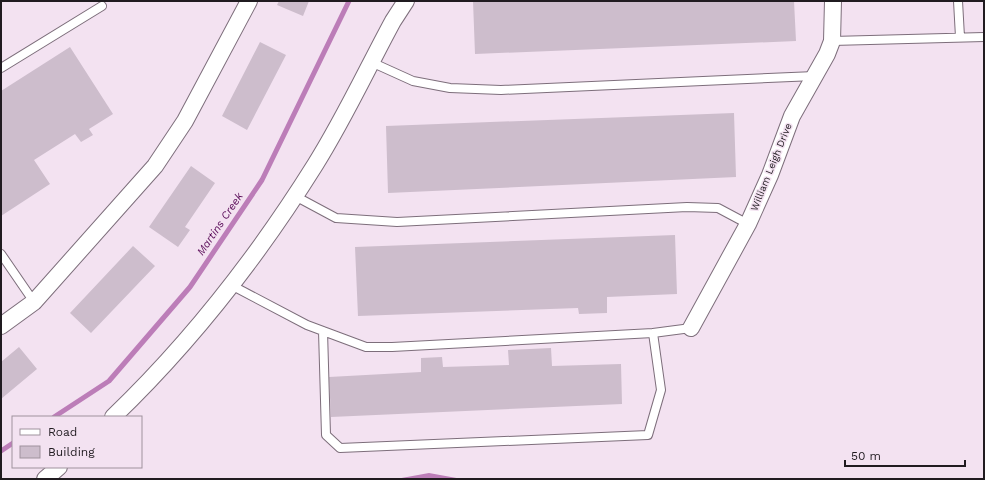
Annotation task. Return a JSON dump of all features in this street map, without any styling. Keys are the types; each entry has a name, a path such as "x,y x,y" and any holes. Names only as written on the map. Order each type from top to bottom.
{"street":[{"path":"1,326 34,302 155,166 185,121 241,20 249,1"},
{"path":"115,416 182,346 231,285 295,196 316,164 393,21 406,1"},
{"name":"William Leigh Drive","path":"691,328 748,224 770,175 798,102 815,76 832,41 833,1"},
{"path":"46,479 58,468"}],"lane":[{"path":"958,1 960,37"},
{"path":"1,68 102,6"},
{"path":"832,41 984,36"},
{"path":"371,62 413,81 450,88 501,90 815,76"},
{"path":"295,196 336,218 397,222 687,206 718,208 748,224"},
{"path":"1,254 34,302"},
{"path":"231,285 307,325 366,346 392,347 653,333 691,328"},
{"path":"323,331 326,435 340,448 648,435 661,390 653,333"}],"shaded area":[{"path":"429,473 462,479 396,479"}],"building":[{"path":"279,1 309,1 303,16 277,5"},
{"path":"473,1 794,1 796,41 475,54"},
{"path":"260,42 286,55 247,130 222,116"},
{"path":"70,47 113,114 89,129 93,135 81,142 75,134 34,160 50,184 1,216 1,91"},
{"path":"734,113 736,177 388,193 386,126"},
{"path":"191,166 215,183 185,227 190,230 178,247 149,227"},
{"path":"675,235 677,294 607,297 607,313 579,314 578,308 358,316 355,247"},
{"path":"133,246 155,266 91,333 70,313"},
{"path":"19,347 37,369 1,399 1,362"},
{"path":"551,348 552,366 621,364 622,404 331,417 329,377 421,372 421,358 442,357 443,367 509,365 508,350"}],"waterway":[{"name":"Martins Creek","path":"56,416 109,381 190,287 262,180 349,1"},
{"name":"Martins Creek","path":"1,451 12,444"}]}
